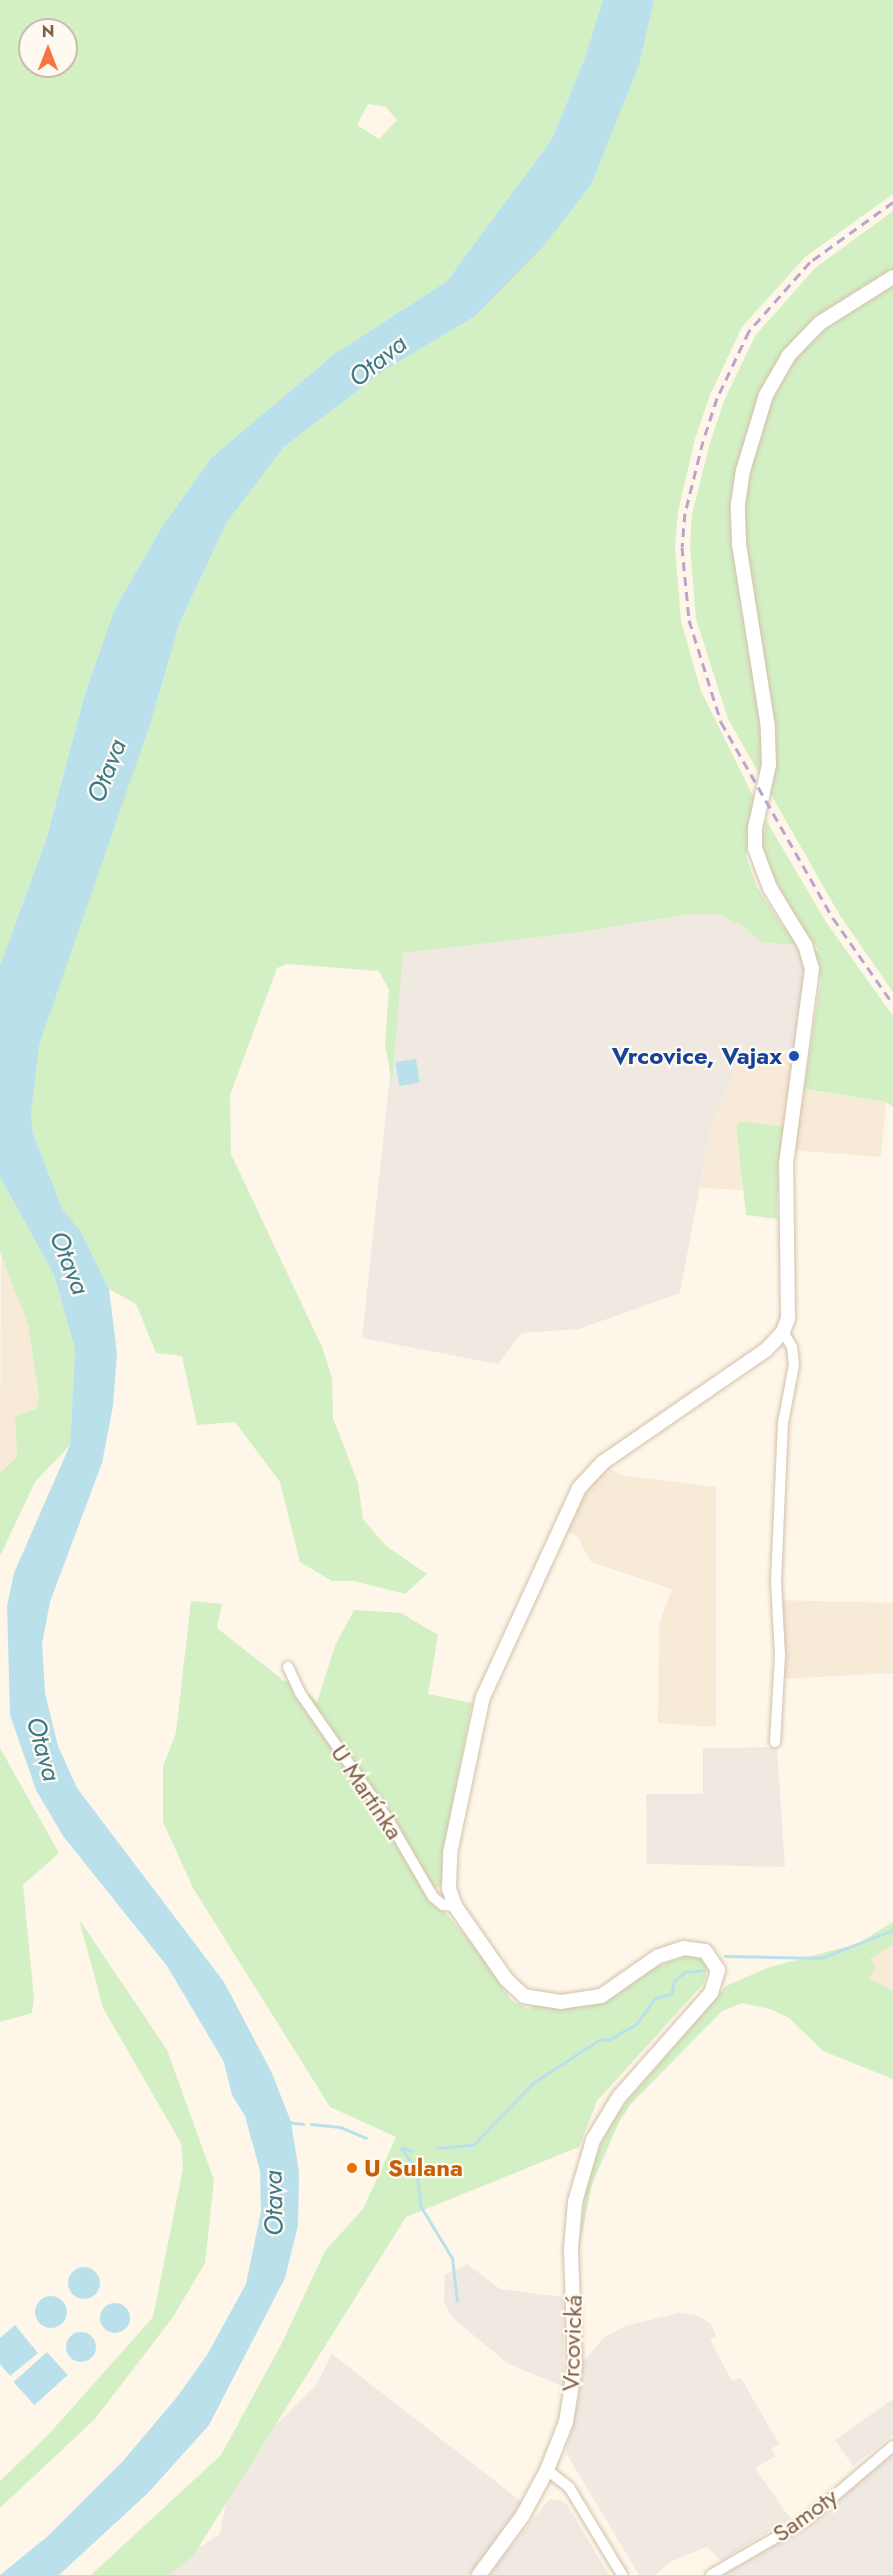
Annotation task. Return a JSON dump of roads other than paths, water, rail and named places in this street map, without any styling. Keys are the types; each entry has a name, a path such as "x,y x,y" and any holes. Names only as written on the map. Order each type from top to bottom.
{"street":[{"path":"455,1905 449,1889 450,1853 483,1697 579,1488 602,1463 766,1350 783,1332 790,1305 786,1164 812,969 805,945 770,888 755,849 755,828 769,765 768,727 739,543 738,506 743,471 766,395 789,355 820,323 893,277"},
{"path":"775,1742 780,1654 776,1582 783,1423 794,1365 792,1347 783,1332"},
{"name":"U Martínka","path":"288,1667 300,1693 389,1821 433,1897 443,1905 455,1905"},
{"name":"Vrcovická","path":"455,1905 514,1989 541,2001 580,2001 601,1996 670,1951 696,1948 714,1961 717,1979 711,1993 619,2097 593,2140 575,2202 571,2249 576,2333 572,2391 566,2422 547,2470 523,2515 478,2575"},
{"name":"Samoty","path":"711,2575 806,2520 893,2446"},
{"path":"547,2470 569,2487 622,2575"}],"water":[{"name":"Otava","path":"603,0 654,0 639,65 591,185 541,249 474,317 385,370 284,447 227,522 180,622 151,722 39,1045 31,1114 33,1133 62,1208 81,1232 109,1289 117,1353 113,1406 102,1463 50,1602 42,1644 45,1693 58,1746 77,1788 224,1982 272,2073 291,2122 299,2172 298,2226 285,2278 209,2425 148,2493 59,2575 0,2575 48,2536 123,2461 177,2397 207,2355 246,2284 261,2211 260,2171 245,2116 232,2095 224,2062 167,1966 63,1836 36,1790 10,1715 7,1606 14,1573 70,1445 75,1349 54,1275 0,1177 0,965 46,840 84,697 114,610 163,525 212,457 333,355 447,281 552,139 584,60"},
{"path":"416,1059 420,1083 399,1086 395,1062"},
{"path":"84,2267 95,2272 100,2283 95,2294 84,2299 73,2294 68,2283 73,2272"},
{"path":"51,2296 62,2301 67,2312 62,2323 51,2328 40,2323 35,2312 40,2301"},
{"path":"115,2303 121,2304 129,2312 129,2324 121,2332 115,2333 109,2332 101,2324 100,2318 101,2312 109,2304"},
{"path":"15,2325 38,2353 10,2376 0,2364 0,2338"},
{"path":"81,2332 92,2336 96,2347 92,2358 81,2362 70,2358 66,2347 70,2336"},
{"path":"47,2352 68,2375 34,2405 14,2382"}],"waterway":[{"path":"725,1956 821,1958 893,1930"},
{"path":"436,2148 473,2145 533,2083 599,2040 610,2039 636,2024 655,1998 671,1994 674,1981 685,1972 703,1970"},
{"path":"287,2122 303,2124"},
{"path":"311,2124 340,2127 366,2138"},
{"path":"401,2148 416,2169 421,2207 452,2258 457,2301"},
{"path":"403,2148 412,2151"}],"railway":[{"path":"893,202 810,262 749,331 717,398 703,441 685,513 682,547 689,620 721,722 833,918 893,1004"}],"place":[{"name":"Vrcovice, Vajax","path":"794,1056"},
{"name":"U Sulana","path":"352,2168"}]}
